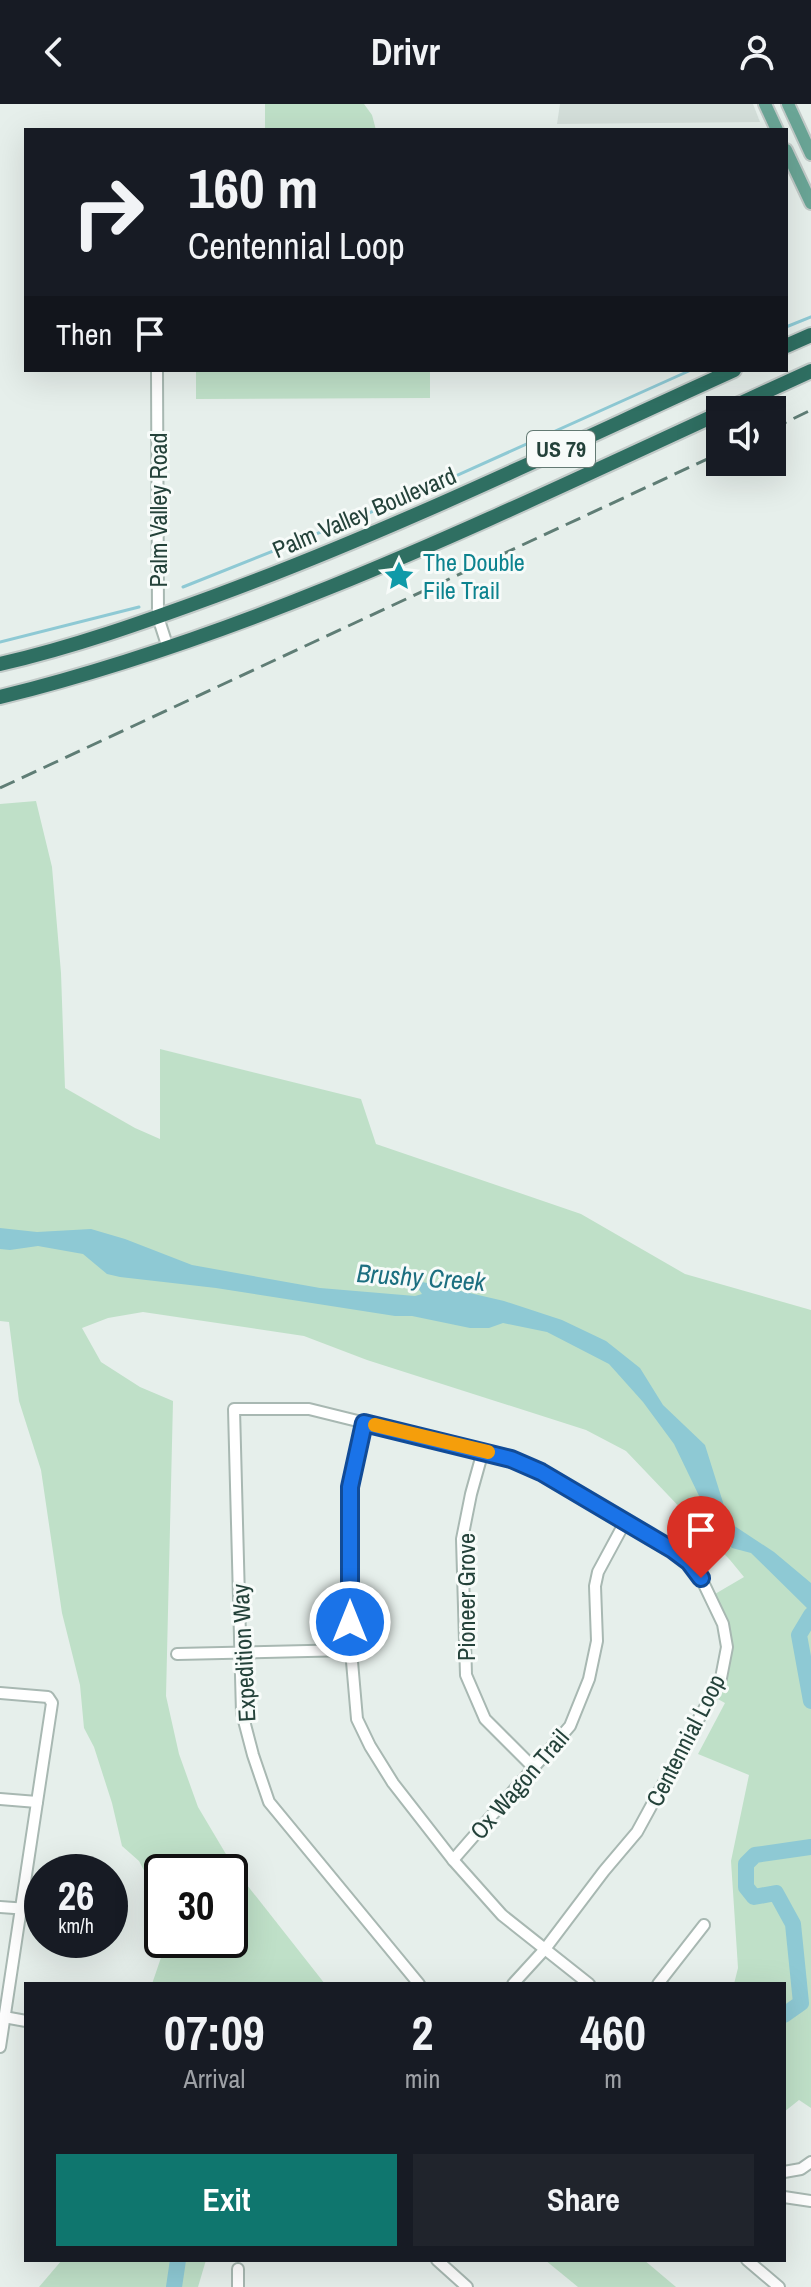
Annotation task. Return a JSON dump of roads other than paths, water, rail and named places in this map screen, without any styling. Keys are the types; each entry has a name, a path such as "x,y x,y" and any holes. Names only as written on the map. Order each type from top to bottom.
{"highway":[{"path":"788,345 811,335"},
{"path":"757,396 811,371"},
{"name":"Palm Valley Boulevard","path":"0,664 61,650 284,570 387,528 730,372"},
{"name":"US 79","path":"0,697 78,677 168,648 366,574 706,419"}],"main road":[{"path":"765,104 776,128"},
{"path":"788,104 811,154"},
{"path":"788,154 811,203"}],"street":[{"name":"Palm Valley Road","path":"157,372 158,617 168,648"},
{"name":"Centennial Loop","path":"234,1409 309,1409 483,1451 541,1472 681,1556 701,1578 723,1624 727,1647 721,1678 637,1832 545,1949"},
{"name":"Expedition Way","path":"234,1409 242,1713 253,1755 269,1802 417,1982"},
{"path":"364,1423 350,1487 351,1650 357,1719 393,1783 453,1860 502,1915 586,1982"},
{"name":"Pioneer Grove","path":"483,1451 462,1539 466,1675 485,1719 535,1769"},
{"name":"Ox Wagon Trail","path":"453,1860 570,1726 589,1679 597,1641 595,1586 604,1559 625,1522"},
{"path":"177,1654 351,1650"},
{"path":"0,1693 48,1697 52,1703 0,2047"},
{"path":"0,1799 37,1802"},
{"path":"0,1907 22,1909"},
{"path":"660,1982 704,1925"},
{"path":"515,1982 545,1949"},
{"path":"4,2017 24,2021"},
{"path":"786,2172 801,2169 811,2162"},
{"path":"786,2197 811,2201"},
{"path":"439,2262 467,2287"},
{"path":"749,2262 779,2287"},
{"path":"238,2269 238,2287"}],"water":[{"path":"0,1228 37,1232 91,1229 192,1265 320,1288 415,1296 422,1294 415,1284 418,1281 504,1301 562,1320 606,1341 640,1368 663,1405 705,1445 733,1525 774,1552 811,1583 811,1612 751,1553 732,1548 716,1531 674,1444 643,1402 609,1364 547,1332 503,1323 489,1328 470,1328 412,1316 120,1277 107,1274 83,1254 38,1246 0,1249"}],"waterway":[{"path":"788,326 811,317"},
{"path":"183,587 409,497 687,372"},
{"path":"0,642 139,607"},
{"path":"811,1615 799,1635 811,1701"},
{"path":"786,2014 801,2003 793,1924 776,1893 754,1897 746,1887 746,1864 755,1855 811,1847"},
{"path":"174,2287 178,2262"}],"railway":[{"path":"786,422 811,410"},
{"path":"0,788 706,460"}],"place":[{"name":"The Double File Trail","path":"399,576"}],"water label":[{"name":"Brushy Creek","path":"421,1277"}]}
